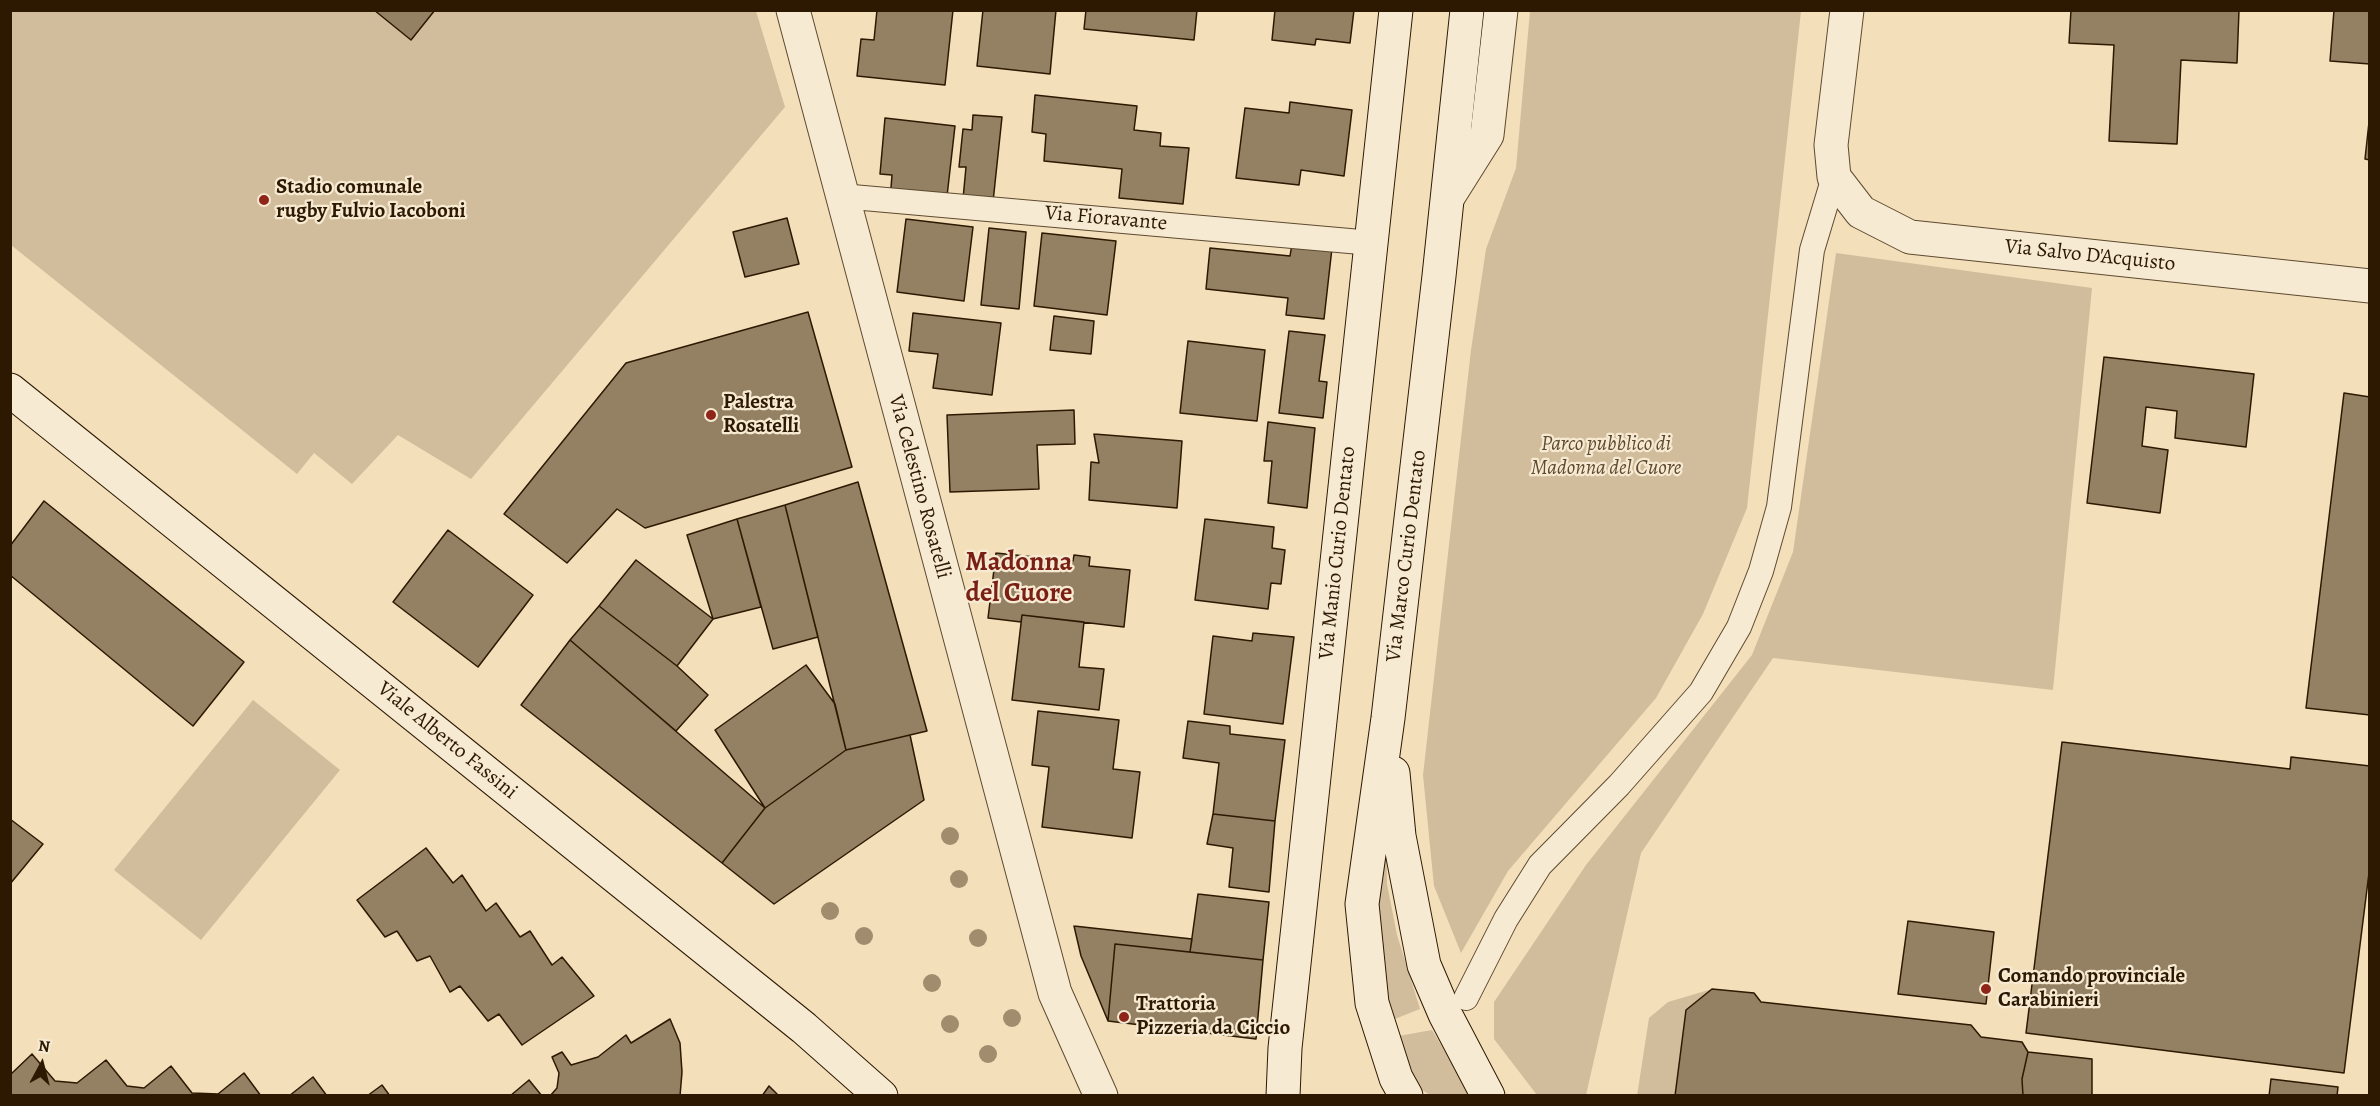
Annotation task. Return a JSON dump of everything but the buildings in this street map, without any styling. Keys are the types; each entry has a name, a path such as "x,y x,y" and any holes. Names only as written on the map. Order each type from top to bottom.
{"main road":[{"name":"Via Celestino Rosatelli","path":"793,10 1055,993 1101,1095"},
{"name":"Via Manio Curio Dentato","path":"1283,1095 1286,1037 1396,10"},
{"name":"Via Marco Curio Dentato","path":"1406,1095 1396,1078 1372,1004 1362,904 1388,718 1448,197 1467,10"},
{"path":"1448,197 1487,135 1501,10"},
{"path":"1834,177 1831,145 1847,10"},
{"name":"Via Salvo D'Acquisto","path":"1834,177 1861,212 1910,237 2370,286"},
{"name":"Viale Alberto Fassini","path":"10,390 804,1028 881,1095"},
{"path":"1388,718 1399,836 1424,965 1445,1014 1488,1095"}],"lane":[{"path":"1466,998 1506,919 1540,865 1618,785 1701,692 1739,627 1761,571 1779,507 1812,250 1834,177"},
{"name":"Via Fioravante","path":"841,196 1372,243"}],"green space":[{"name":"Stadio comunale rugby Fulvio Iacoboni","path":"10,11 756,11 785,107 471,479 398,435 352,484 314,453 297,474 11,245"},
{"name":"Parco pubblico di Madonna del Cuore","path":"1530,11 1801,11 1747,508 1703,614 1656,698 1508,871 1461,953 1434,886 1423,775 1471,350 1486,249 1516,168"},
{"path":"1836,253 2092,288 2053,690 1773,658 1641,853 1586,1095 1537,1095 1494,1039 1494,1002 1586,865 1752,655 1793,552"},
{"path":"253,700 340,770 201,940 114,870"},
{"path":"1386,803 1387,884 1397,935 1420,1009 1385,1023 1368,903"},
{"path":"1712,989 1686,1011 1675,1095 1637,1096 1649,1018 1668,1002"},
{"path":"1432,1030 1471,1095 1430,1095 1419,1088 1393,1037"}],"place":[{"name":"Stadio comunale rugby Fulvio Iacoboni","path":"264,200"},
{"name":"Palestra Rosatelli","path":"711,415"},
{"name":"Comando provinciale Carabinieri","path":"1986,989"},
{"name":"Trattoria Pizzeria da Ciccio","path":"1124,1017"}],"district":[{"name":"Madonna del Cuore","path":"1019,578"}]}
